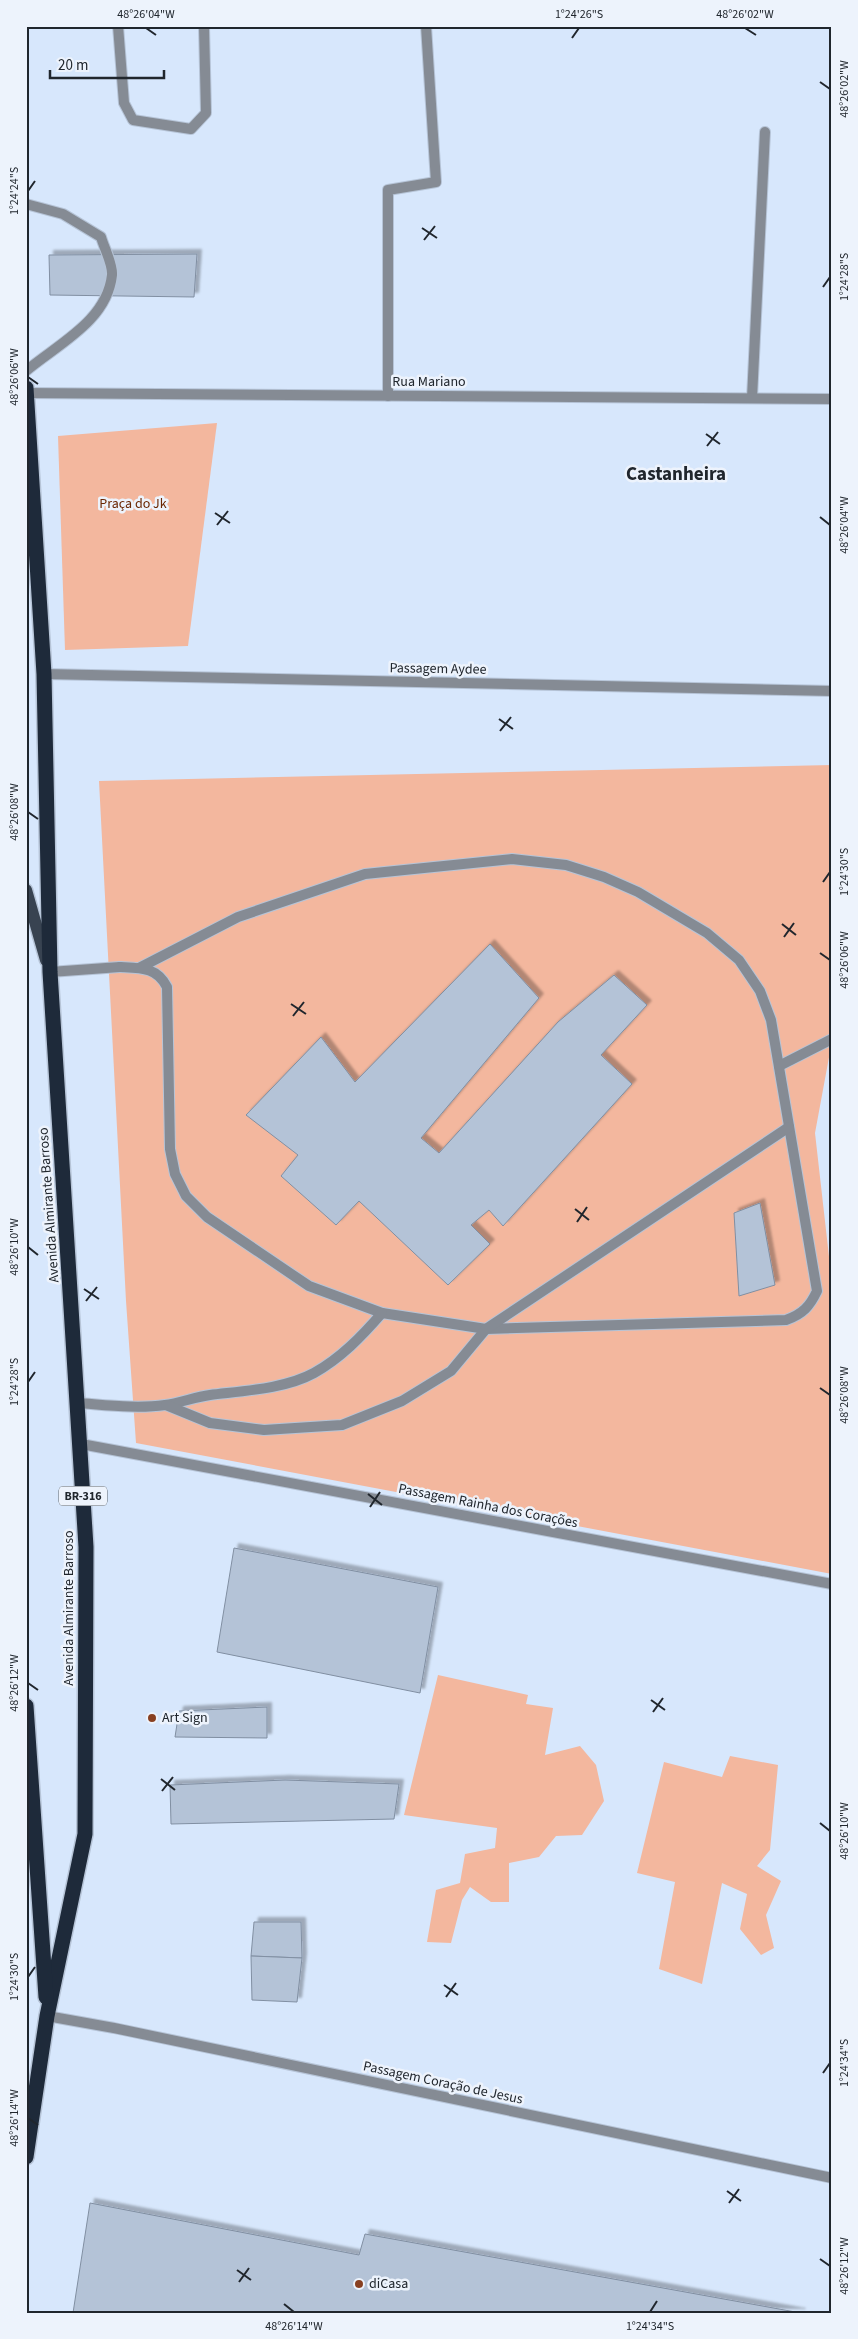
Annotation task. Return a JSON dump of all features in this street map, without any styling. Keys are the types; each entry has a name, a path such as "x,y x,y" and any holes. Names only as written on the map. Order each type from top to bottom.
{"highway":[{"name":"Avenida Almirante Barroso","path":"26,388 44,674 50,972 86,1547 85,1834 47,2016 26,2157"},
{"name":"Avenida Almirante Barroso","path":"26,1706 47,2016"}],"main road":[{"path":"26,890 50,972"}],"street":[{"path":"118,26 124,103 133,120 191,129 206,113 204,26"},
{"path":"388,396 388,190 436,182 426,26"},
{"path":"752,398 765,132"},
{"path":"26,204 63,214 101,237 112,273 101,308 78,330 26,371"},
{"name":"Rua Mariano","path":"27,393 832,399"},
{"name":"Passagem Aydee","path":"44,674 832,691"},
{"path":"50,972 120,967 152,970 162,977 167,987 170,1149 175,1174 186,1196 207,1217 309,1286 382,1312 486,1329 786,1320 799,1316 810,1304 816,1291 779,1066 768,1013 760,991 738,960 707,933 638,892 604,876 566,865 512,859 365,874 238,917 139,968"},
{"path":"779,1066 832,1039"},
{"path":"166,1405 210,1423 264,1430 342,1425 402,1401 451,1371 486,1329 789,1127"},
{"path":"78,1403 124,1406 166,1405 205,1396 281,1384 312,1374 335,1360 360,1338 382,1312"},
{"name":"Passagem Rainha dos Corações","path":"81,1444 832,1584"},
{"name":"Passagem Coração de Jesus","path":"47,2016 134,2032 832,2178"}],"green space":[{"name":"Praça do Jk","path":"217,423 188,646 65,650 58,436"},
{"path":"832,765 832,1041 815,1133 832,1283 832,1574 136,1443 126,1301 99,781"},
{"path":"438,1675 528,1695 526,1704 553,1708 545,1755 580,1746 596,1765 604,1801 582,1835 556,1836 539,1857 509,1863 509,1902 491,1902 470,1887 462,1900 451,1943 427,1942 436,1890 460,1883 465,1854 495,1848 497,1828 404,1815"},
{"path":"730,1756 778,1765 770,1850 757,1866 781,1881 766,1915 774,1948 761,1955 740,1929 747,1894 722,1883 702,1984 659,1969 675,1882 637,1873 664,1762 722,1777"}],"building":[{"path":"197,254 194,297 50,295 49,255"},
{"path":"490,944 539,998 421,1138 439,1153 558,1022 614,975 647,1005 601,1055 632,1084 503,1226 489,1210 471,1225 490,1244 448,1285 359,1201 336,1225 281,1176 298,1155 246,1115 321,1037 355,1082"},
{"path":"760,1203 775,1285 739,1296 734,1213"},
{"path":"234,1548 438,1587 420,1693 217,1652"},
{"path":"267,1707 267,1738 175,1737 179,1711"},
{"path":"285,1780 399,1784 394,1819 171,1824 170,1785"},
{"path":"254,1922 301,1922 302,1958 251,1956"},
{"path":"251,1956 302,1958 297,2002 252,2000"},
{"name":"diCasa","path":"90,2203 359,2255 365,2234 801,2313 73,2313"}],"place":[{"name":"Art Sign","path":"152,1718"},
{"name":"diCasa","path":"359,2284"}],"district":[{"name":"Castanheira","path":"676,474"}]}
